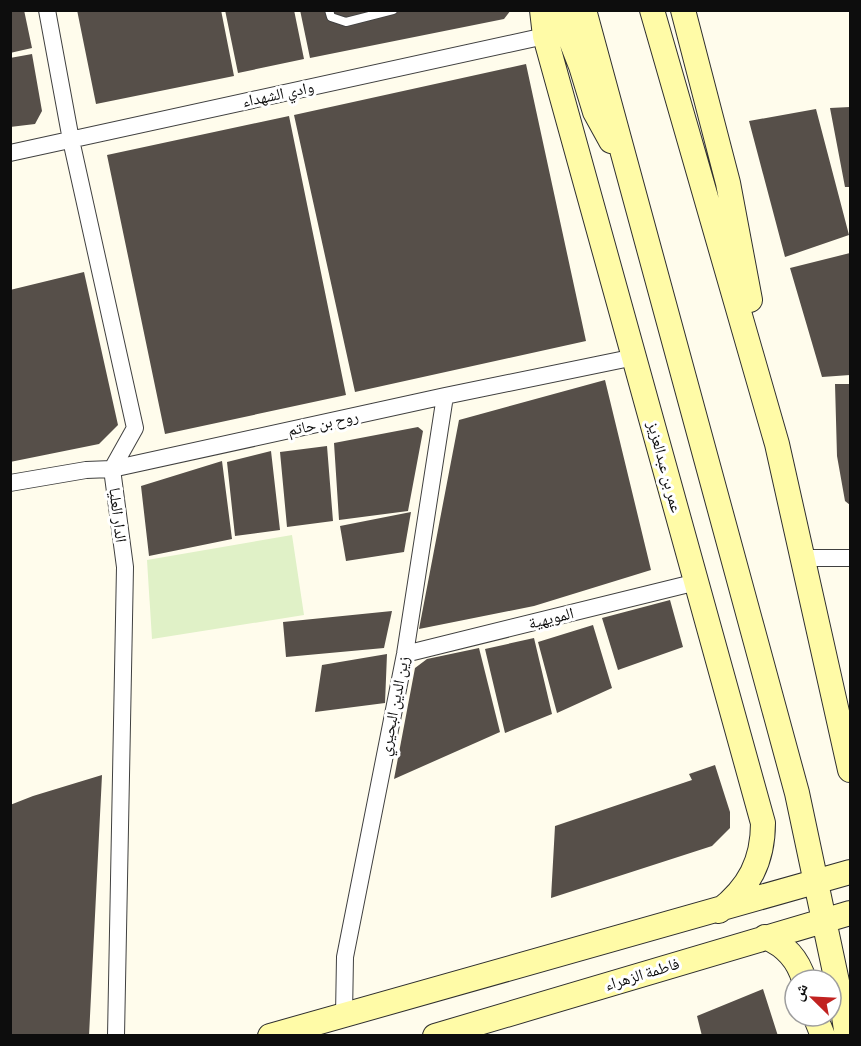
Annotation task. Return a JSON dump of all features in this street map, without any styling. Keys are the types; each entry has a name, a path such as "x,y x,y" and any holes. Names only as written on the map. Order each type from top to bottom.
{"main road":[{"name":"عمر بن عبدالعزيز","path":"542,10 545,36 763,823 763,840 753,873 732,901 718,911"},
{"path":"558,10 595,112 629,172"},
{"path":"584,10 798,793 847,1035"},
{"path":"652,10 777,444"},
{"path":"683,10 728,183 777,444 850,770"},
{"path":"830,674 850,715"},
{"path":"270,1035 850,873"},
{"name":"فاطمة الزهراء","path":"435,1035 850,913"},
{"path":"765,937 790,953 800,968"}],"street":[{"name":"الدار العليا","path":"47,10 71,140 135,428 112,469 125,567 116,1035"},
{"name":"وادي الشهداء","path":"10,153 545,36"},
{"name":"روح بن حاتم","path":"10,483 86,470 112,469 635,357"},
{"name":"زين الدين البحيري","path":"344,1015 345,957 405,654 445,396"},
{"path":"803,558 850,558"},
{"name":"المويهية","path":"405,654 697,582"}],"lane":[{"path":"329,10 331,17 346,21 393,10"}],"green space":[{"path":"292,535 304,615 152,639 147,560"}],"building":[{"path":"10,10 24,10 32,48 10,53"},
{"path":"77,10 221,10 234,76 96,104"},
{"path":"225,10 294,10 304,59 238,73"},
{"path":"300,10 511,10 504,19 310,58"},
{"path":"32,54 42,111 35,124 10,127 10,58"},
{"path":"526,64 586,341 355,392 294,115"},
{"path":"850,107 850,187 845,187 830,108"},
{"path":"816,109 849,235 785,257 749,121"},
{"path":"289,116 346,395 165,434 107,155"},
{"path":"850,253 850,375 822,377 790,268"},
{"path":"84,272 118,425 99,444 10,462 10,290"},
{"path":"605,380 651,570 534,606 419,629 459,420"},
{"path":"835,384 850,384 850,505 845,501 837,456"},
{"path":"418,427 423,431 408,511 339,520 334,443"},
{"path":"327,446 333,521 287,527 280,452"},
{"path":"271,451 280,530 235,536 227,462"},
{"path":"222,461 232,539 149,556 141,486"},
{"path":"411,512 404,552 346,561 340,526"},
{"path":"670,600 683,647 618,670 602,618"},
{"path":"392,611 384,648 286,657 283,622"},
{"path":"593,625 612,688 557,713 538,642"},
{"path":"534,638 552,714 505,733 485,649"},
{"path":"479,648 500,732 394,779 415,668 427,659"},
{"path":"387,654 385,703 315,712 322,665"},
{"path":"715,765 730,812 730,828 712,846 551,898 555,826 692,780 689,774"},
{"path":"102,775 89,1036 10,1036 10,805"},
{"path":"763,989 778,1036 702,1036 697,1016"}]}
